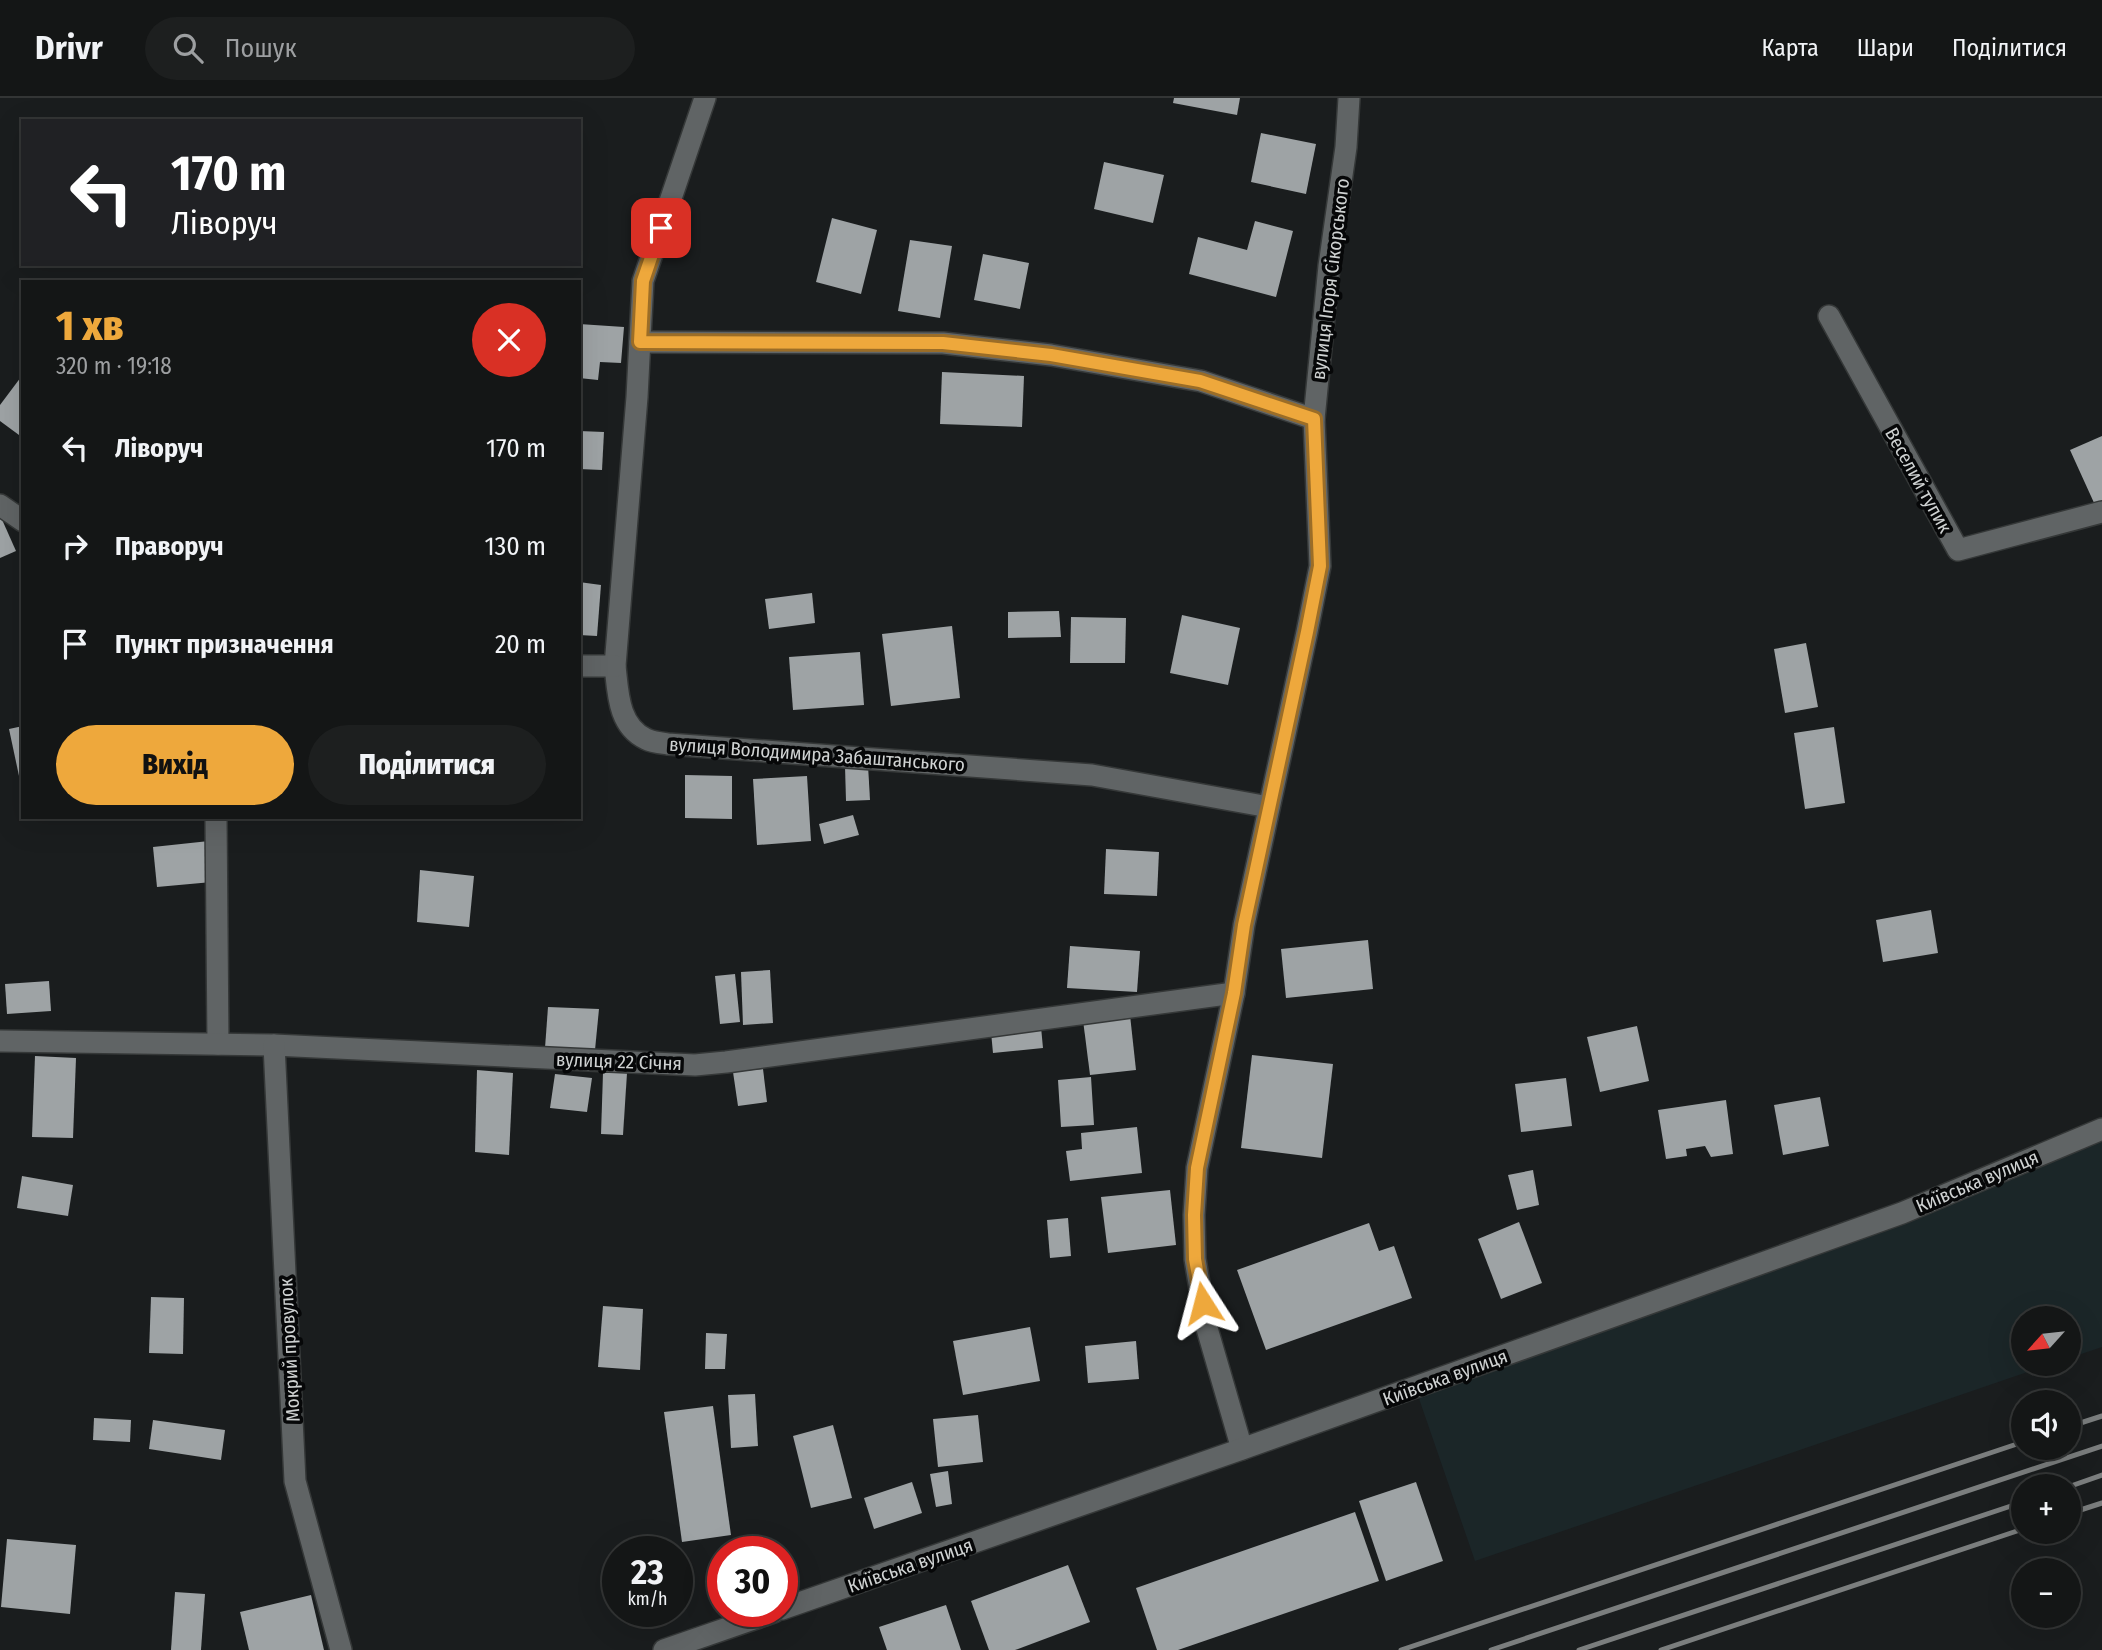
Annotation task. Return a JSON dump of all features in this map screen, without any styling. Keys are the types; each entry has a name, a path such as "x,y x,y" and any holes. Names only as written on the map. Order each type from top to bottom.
{"street":[{"name":"вулиця Володимира Забаштанського","path":"705,98 643,281 615,666 619,702 629,725 646,739 668,744 1092,775 1269,807"},
{"name":"вулиця Ігоря Сікорського","path":"1242,1449 1206,1325 1195,1259 1197,1168 1234,993 1244,925 1320,566 1314,419 1329,266 1346,147 1349,98"},
{"name":"Веселий тупик","path":"1829,316 1958,550 2102,512"},
{"path":"640,342 943,343 1051,355 1200,381 1314,419"},
{"path":"0,505 21,520"},
{"path":"581,666 615,666"},
{"path":"216,819 218,1044"},
{"name":"вулиця 22 Січня","path":"0,1041 274,1045 695,1065 1234,993"},
{"name":"Мокрий провулок","path":"274,1045 295,1481 341,1650"},
{"name":"Київська вулиця","path":"798,1603 1242,1449 1902,1213 2102,1129"},
{"path":"664,1650 731,1627"}],"shaded area":[{"path":"2102,1129 2102,1347 2081,1354 2081,1306 2011,1306 2011,1376 2016,1376 1475,1561 1415,1387"}],"building":[{"path":"1174,98 1240,98 1237,115 1173,103"},
{"path":"1261,133 1316,144 1306,194 1251,182"},
{"path":"1104,162 1164,175 1153,223 1094,209"},
{"path":"832,218 877,230 861,294 816,282"},
{"path":"1255,221 1293,231 1276,297 1189,274 1198,237 1247,250"},
{"path":"910,240 952,246 940,318 898,311"},
{"path":"983,254 1029,263 1020,309 974,300"},
{"path":"581,324 624,327 621,363 600,362 598,380 581,378"},
{"path":"942,372 1024,376 1022,427 940,424"},
{"path":"21,377 19,435 0,421 0,405"},
{"path":"581,431 604,432 602,470 581,469"},
{"path":"2102,436 2102,502 2095,505 2070,450"},
{"path":"0,515 16,551 0,558"},
{"path":"581,582 601,585 597,636 581,635"},
{"path":"812,593 815,623 769,629 765,599"},
{"path":"1059,611 1061,637 1008,638 1008,612"},
{"path":"1182,615 1240,628 1228,685 1170,673"},
{"path":"1071,617 1126,618 1125,663 1070,663"},
{"path":"952,626 960,698 891,706 882,634"},
{"path":"1806,643 1818,707 1785,713 1774,649"},
{"path":"860,652 864,705 793,710 789,657"},
{"path":"21,726 21,785 9,729"},
{"path":"1834,727 1845,803 1805,809 1794,733"},
{"path":"868,765 870,800 846,801 845,766"},
{"path":"685,775 732,776 732,819 685,818"},
{"path":"807,776 811,841 757,845 753,779"},
{"path":"853,815 859,835 824,844 819,824"},
{"path":"209,841 212,882 157,887 153,847"},
{"path":"1106,849 1159,852 1157,896 1104,894"},
{"path":"420,870 474,876 469,927 417,922"},
{"path":"1931,910 1938,953 1883,962 1876,920"},
{"path":"1368,940 1373,989 1286,998 1281,949"},
{"path":"1070,946 1140,951 1137,992 1067,988"},
{"path":"770,970 773,1023 743,1025 741,972"},
{"path":"735,974 740,1022 720,1024 715,976"},
{"path":"49,981 51,1011 7,1014 5,984"},
{"path":"548,1007 599,1009 595,1050 545,1048"},
{"path":"1130,1015 1136,1070 1090,1075 1083,1020"},
{"path":"1637,1026 1649,1081 1600,1092 1587,1037"},
{"path":"1041,1027 1043,1048 993,1053 991,1032"},
{"path":"1252,1055 1333,1064 1322,1158 1241,1148"},
{"path":"35,1056 76,1058 73,1138 32,1137"},
{"path":"763,1069 767,1102 738,1106 733,1072"},
{"path":"477,1070 513,1073 509,1155 475,1152"},
{"path":"603,1073 627,1073 623,1135 601,1134"},
{"path":"555,1074 592,1078 587,1112 550,1108"},
{"path":"1091,1077 1094,1125 1061,1127 1058,1080"},
{"path":"1566,1078 1572,1126 1521,1132 1515,1084"},
{"path":"1820,1097 1829,1146 1783,1155 1774,1105"},
{"path":"1726,1100 1733,1154 1711,1157 1705,1146 1686,1149 1687,1156 1666,1159 1658,1110"},
{"path":"1137,1127 1142,1173 1070,1181 1066,1151 1082,1149 1081,1133"},
{"path":"1533,1170 1539,1205 1517,1210 1508,1175"},
{"path":"22,1176 73,1185 68,1216 17,1208"},
{"path":"1170,1190 1176,1245 1108,1253 1101,1197"},
{"path":"1068,1218 1071,1256 1050,1258 1047,1220"},
{"path":"1519,1222 1542,1283 1501,1299 1478,1239"},
{"path":"1369,1223 1379,1251 1394,1246 1412,1298 1266,1350 1237,1270"},
{"path":"151,1297 184,1298 183,1354 149,1353"},
{"path":"603,1306 643,1309 640,1370 598,1367"},
{"path":"1030,1327 1040,1381 963,1395 953,1341"},
{"path":"706,1333 727,1334 725,1369 705,1369"},
{"path":"1136,1341 1139,1379 1088,1383 1085,1346"},
{"path":"755,1394 758,1446 731,1448 728,1395"},
{"path":"713,1406 731,1535 707,1536 707,1538 693,1540 693,1536 681,1536 664,1412"},
{"path":"978,1415 983,1462 938,1467 933,1419"},
{"path":"94,1418 131,1420 130,1442 93,1440"},
{"path":"153,1420 225,1430 221,1460 149,1449"},
{"path":"833,1425 852,1498 811,1508 793,1436"},
{"path":"948,1471 952,1504 936,1507 930,1474"},
{"path":"912,1482 922,1513 874,1529 864,1498"},
{"path":"1416,1482 1443,1561 1386,1581 1359,1501"},
{"path":"1355,1512 1379,1581 1178,1650 1157,1650 1136,1588"},
{"path":"7,1539 76,1545 70,1614 1,1607"},
{"path":"1068,1565 1090,1622 1015,1650 989,1650 971,1601"},
{"path":"175,1592 205,1594 201,1650 171,1650"},
{"path":"311,1595 324,1650 249,1650 240,1612"},
{"path":"946,1605 961,1650 887,1650 879,1627"}],"railway":[{"path":"2081,1423 2102,1416"},
{"path":"1401,1650 2011,1446"},
{"path":"1491,1650 2102,1446"},
{"path":"2081,1482 2102,1475"},
{"path":"2081,1510 2102,1503"},
{"path":"1579,1650 2011,1506"},
{"path":"1661,1650 2011,1533"}],"route":[{"path":"661,228 643,281 640,342 943,343 1051,355 1200,381 1314,419 1320,566 1244,925 1234,993 1197,1168 1195,1259 1203,1303"}]}
